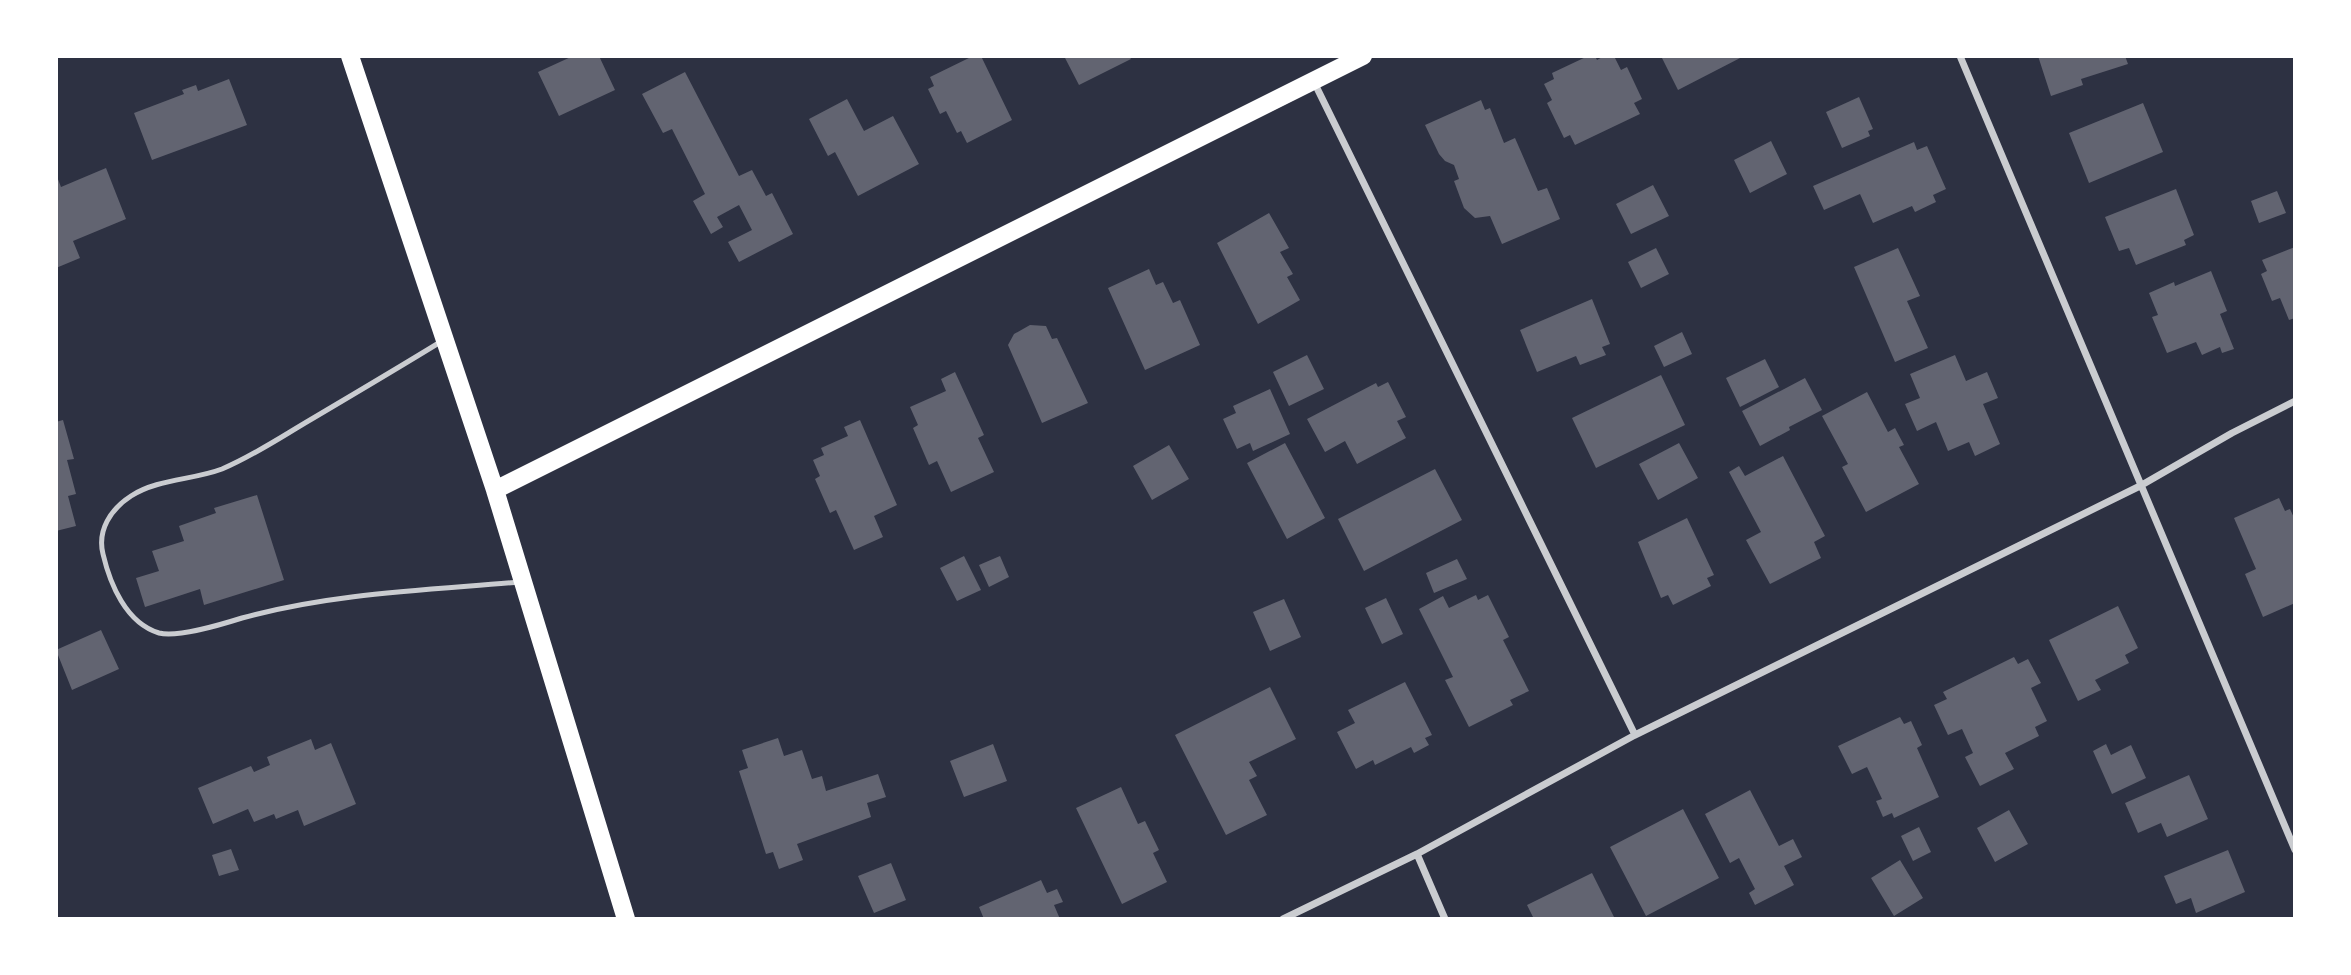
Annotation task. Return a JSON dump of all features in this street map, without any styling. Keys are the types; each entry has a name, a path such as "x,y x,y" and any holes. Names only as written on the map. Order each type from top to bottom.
{"main road":[{"path":"349,56 495,490 626,919"},
{"path":"495,490 1363,56"}],"street":[{"path":"1960,56 2295,850"},
{"path":"1313,81 1635,735"},
{"path":"1283,919 1417,854 1635,735 2140,486 2232,433 2295,401"},
{"path":"1417,854 1445,919"}],"lane":[{"path":"445,340 221,469 144,489 130,497 108,517 103,528 102,552 110,578 130,614 143,625 160,633 206,628 269,611 330,599 523,581"}],"building":[{"path":"573,56 599,56 615,90 559,116 538,72"},
{"path":"973,56 981,56 1012,120 967,143 961,131 957,133 946,111 940,114 928,89 934,86 930,77"},
{"path":"1064,56 1129,56 1131,59 1079,85"},
{"path":"1588,56 1595,56 1597,60 1604,56 1614,56 1621,70 1627,67 1642,99 1634,103 1640,114 1575,145 1570,135 1564,138 1547,103 1552,100 1544,84 1554,79 1552,73"},
{"path":"1661,56 1744,56 1678,90"},
{"path":"2038,56 2125,56 2128,64 2081,79 2083,85 2051,96"},
{"path":"685,72 739,176 752,170 766,196 772,193 793,234 739,262 728,242 752,230 739,205 717,217 723,227 711,234 693,201 705,194 672,129 663,133 642,94"},
{"path":"229,79 247,125 152,160 134,113 184,94 182,90 196,85 198,91"},
{"path":"1859,97 1873,129 1868,131 1870,136 1842,148 1826,112"},
{"path":"847,99 864,131 893,116 919,164 858,196 835,152 828,156 809,119"},
{"path":"1481,100 1485,110 1490,108 1504,143 1515,138 1538,191 1547,188 1560,219 1502,244 1490,216 1475,218 1464,208 1454,181 1459,179 1454,165 1439,154 1425,125"},
{"path":"2143,103 2163,152 2089,183 2069,133"},
{"path":"1771,141 1787,174 1750,193 1734,160"},
{"path":"1914,142 1917,150 1927,146 1946,189 1933,195 1936,202 1915,212 1912,206 1873,223 1860,194 1824,210 1813,186"},
{"path":"106,168 126,219 73,241 80,258 56,268 56,174 61,187"},
{"path":"1653,185 1669,216 1631,234 1616,204"},
{"path":"2176,189 2194,235 2184,240 2186,245 2136,265 2129,248 2119,251 2105,217"},
{"path":"2277,191 2286,213 2259,223 2251,201"},
{"path":"1269,213 1289,248 1280,252 1293,274 1287,277 1300,300 1258,324 1217,243"},
{"path":"2295,247 2295,318 2289,320 2280,298 2272,301 2261,274 2267,271 2262,260"},
{"path":"1656,248 1669,274 1641,288 1628,262"},
{"path":"1898,248 1920,296 1907,301 1928,348 1895,362 1854,267"},
{"path":"1149,269 1156,285 1163,282 1173,303 1180,300 1200,345 1145,370 1108,288"},
{"path":"2211,271 2227,311 2220,314 2234,349 2222,353 2220,347 2202,355 2196,342 2167,353 2152,317 2158,315 2149,293"},
{"path":"1592,299 1610,344 1602,347 1606,355 1580,365 1576,356 1537,372 1520,330"},
{"path":"1030,325 1046,326 1052,339 1057,338 1088,403 1042,423 1008,345 1014,334"},
{"path":"1682,332 1692,354 1664,367 1654,346"},
{"path":"1307,355 1324,389 1289,406 1273,372"},
{"path":"1955,355 1966,381 1987,372 1998,398 1983,404 2000,444 1975,456 1969,442 1948,451 1936,422 1917,431 1905,404 1920,398 1910,374"},
{"path":"1765,359 1779,387 1740,407 1726,378"},
{"path":"955,372 984,435 978,438 994,472 951,492 937,461 929,465 913,428 918,425 910,407 946,391 941,379"},
{"path":"1661,375 1685,425 1596,468 1572,418"},
{"path":"1805,378 1822,410 1760,446 1742,411"},
{"path":"1388,382 1406,417 1397,421 1406,438 1357,464 1345,441 1325,452 1307,419 1376,383 1378,387"},
{"path":"1270,389 1290,434 1253,451 1250,443 1237,449 1223,419 1236,413 1233,406"},
{"path":"1867,392 1888,432 1895,428 1904,445 1899,447 1919,484 1866,512 1842,467 1848,464 1822,416"},
{"path":"63,420 74,459 67,460 76,494 68,496 76,526 56,531 56,422"},
{"path":"860,420 897,505 874,516 883,537 854,550 836,510 830,513 815,479 820,476 813,460 824,455 821,448 848,436 844,427"},
{"path":"1285,443 1325,518 1287,539 1247,463"},
{"path":"1679,443 1698,478 1658,500 1639,464"},
{"path":"1169,445 1189,479 1152,500 1133,466"},
{"path":"1783,456 1825,536 1814,542 1821,558 1770,584 1746,540 1761,532 1729,472 1739,466 1745,476"},
{"path":"1435,469 1462,520 1364,571 1338,519"},
{"path":"257,495 284,580 204,605 200,589 145,607 136,578 159,571 152,551 184,541 179,526 216,513 214,508"},
{"path":"2279,498 2285,511 2290,509 2295,520 2295,603 2263,617 2245,574 2256,569 2234,518"},
{"path":"1687,518 1714,575 1707,578 1711,586 1673,605 1668,595 1661,598 1638,542"},
{"path":"964,556 981,590 957,601 940,568"},
{"path":"1000,556 1009,577 989,587 979,565"},
{"path":"1457,559 1467,579 1434,593 1426,573"},
{"path":"1476,595 1478,600 1488,595 1509,637 1503,640 1529,691 1510,700 1513,705 1469,727 1445,680 1453,677 1419,609 1443,596 1449,608"},
{"path":"1386,598 1403,634 1382,644 1365,608"},
{"path":"1284,599 1301,637 1270,651 1253,612"},
{"path":"2118,606 2138,648 2125,655 2129,663 2095,680 2101,690 2078,701 2049,640"},
{"path":"101,630 119,669 72,690 56,650"},
{"path":"2014,657 2018,664 2028,659 2041,683 2031,688 2047,721 2035,727 2039,736 2005,753 2014,769 1980,786 1965,757 1973,753 1962,729 1948,735 1934,705 1947,699 1943,692"},
{"path":"1405,682 1432,735 1425,738 1429,745 1414,753 1411,747 1375,765 1373,760 1356,769 1337,732 1355,723 1348,710"},
{"path":"1270,687 1296,739 1249,762 1257,776 1249,780 1267,815 1226,835 1175,735"},
{"path":"1900,717 1904,724 1911,721 1922,745 1917,748 1939,797 1894,818 1892,813 1883,817 1876,801 1882,799 1867,767 1852,774 1838,746"},
{"path":"778,738 784,756 802,750 812,779 822,776 826,791 878,774 886,797 867,803 871,817 797,844 803,860 779,869 773,852 766,854 739,771 748,768 742,750"},
{"path":"311,739 315,750 331,743 356,804 304,826 298,810 276,819 274,814 254,822 248,809 213,824 198,788 251,766 254,772 270,765 267,757"},
{"path":"993,744 1007,781 964,797 950,761"},
{"path":"2106,744 2111,755 2131,745 2146,778 2112,794 2093,751"},
{"path":"2189,775 2208,819 2167,837 2161,823 2138,833 2125,803"},
{"path":"1121,787 1138,824 1145,821 1159,850 1153,853 1167,882 1122,904 1076,808"},
{"path":"1750,790 1779,846 1793,839 1802,857 1784,866 1794,885 1755,905 1749,893 1755,889 1739,858 1730,863 1705,814"},
{"path":"1683,809 1719,878 1646,916 1610,847"},
{"path":"2009,810 2028,844 1995,862 1977,828"},
{"path":"1919,827 1931,852 1913,861 1901,836"},
{"path":"231,849 239,870 219,876 212,855"},
{"path":"2228,850 2245,892 2196,913 2191,898 2176,904 2164,876"},
{"path":"1900,860 1923,898 1894,916 1871,878"},
{"path":"891,863 906,900 874,913 858,876"},
{"path":"1592,873 1615,919 1534,919 1527,905"},
{"path":"1041,880 1047,893 1057,889 1063,902 1054,905 1060,919 984,919 979,907"}]}
